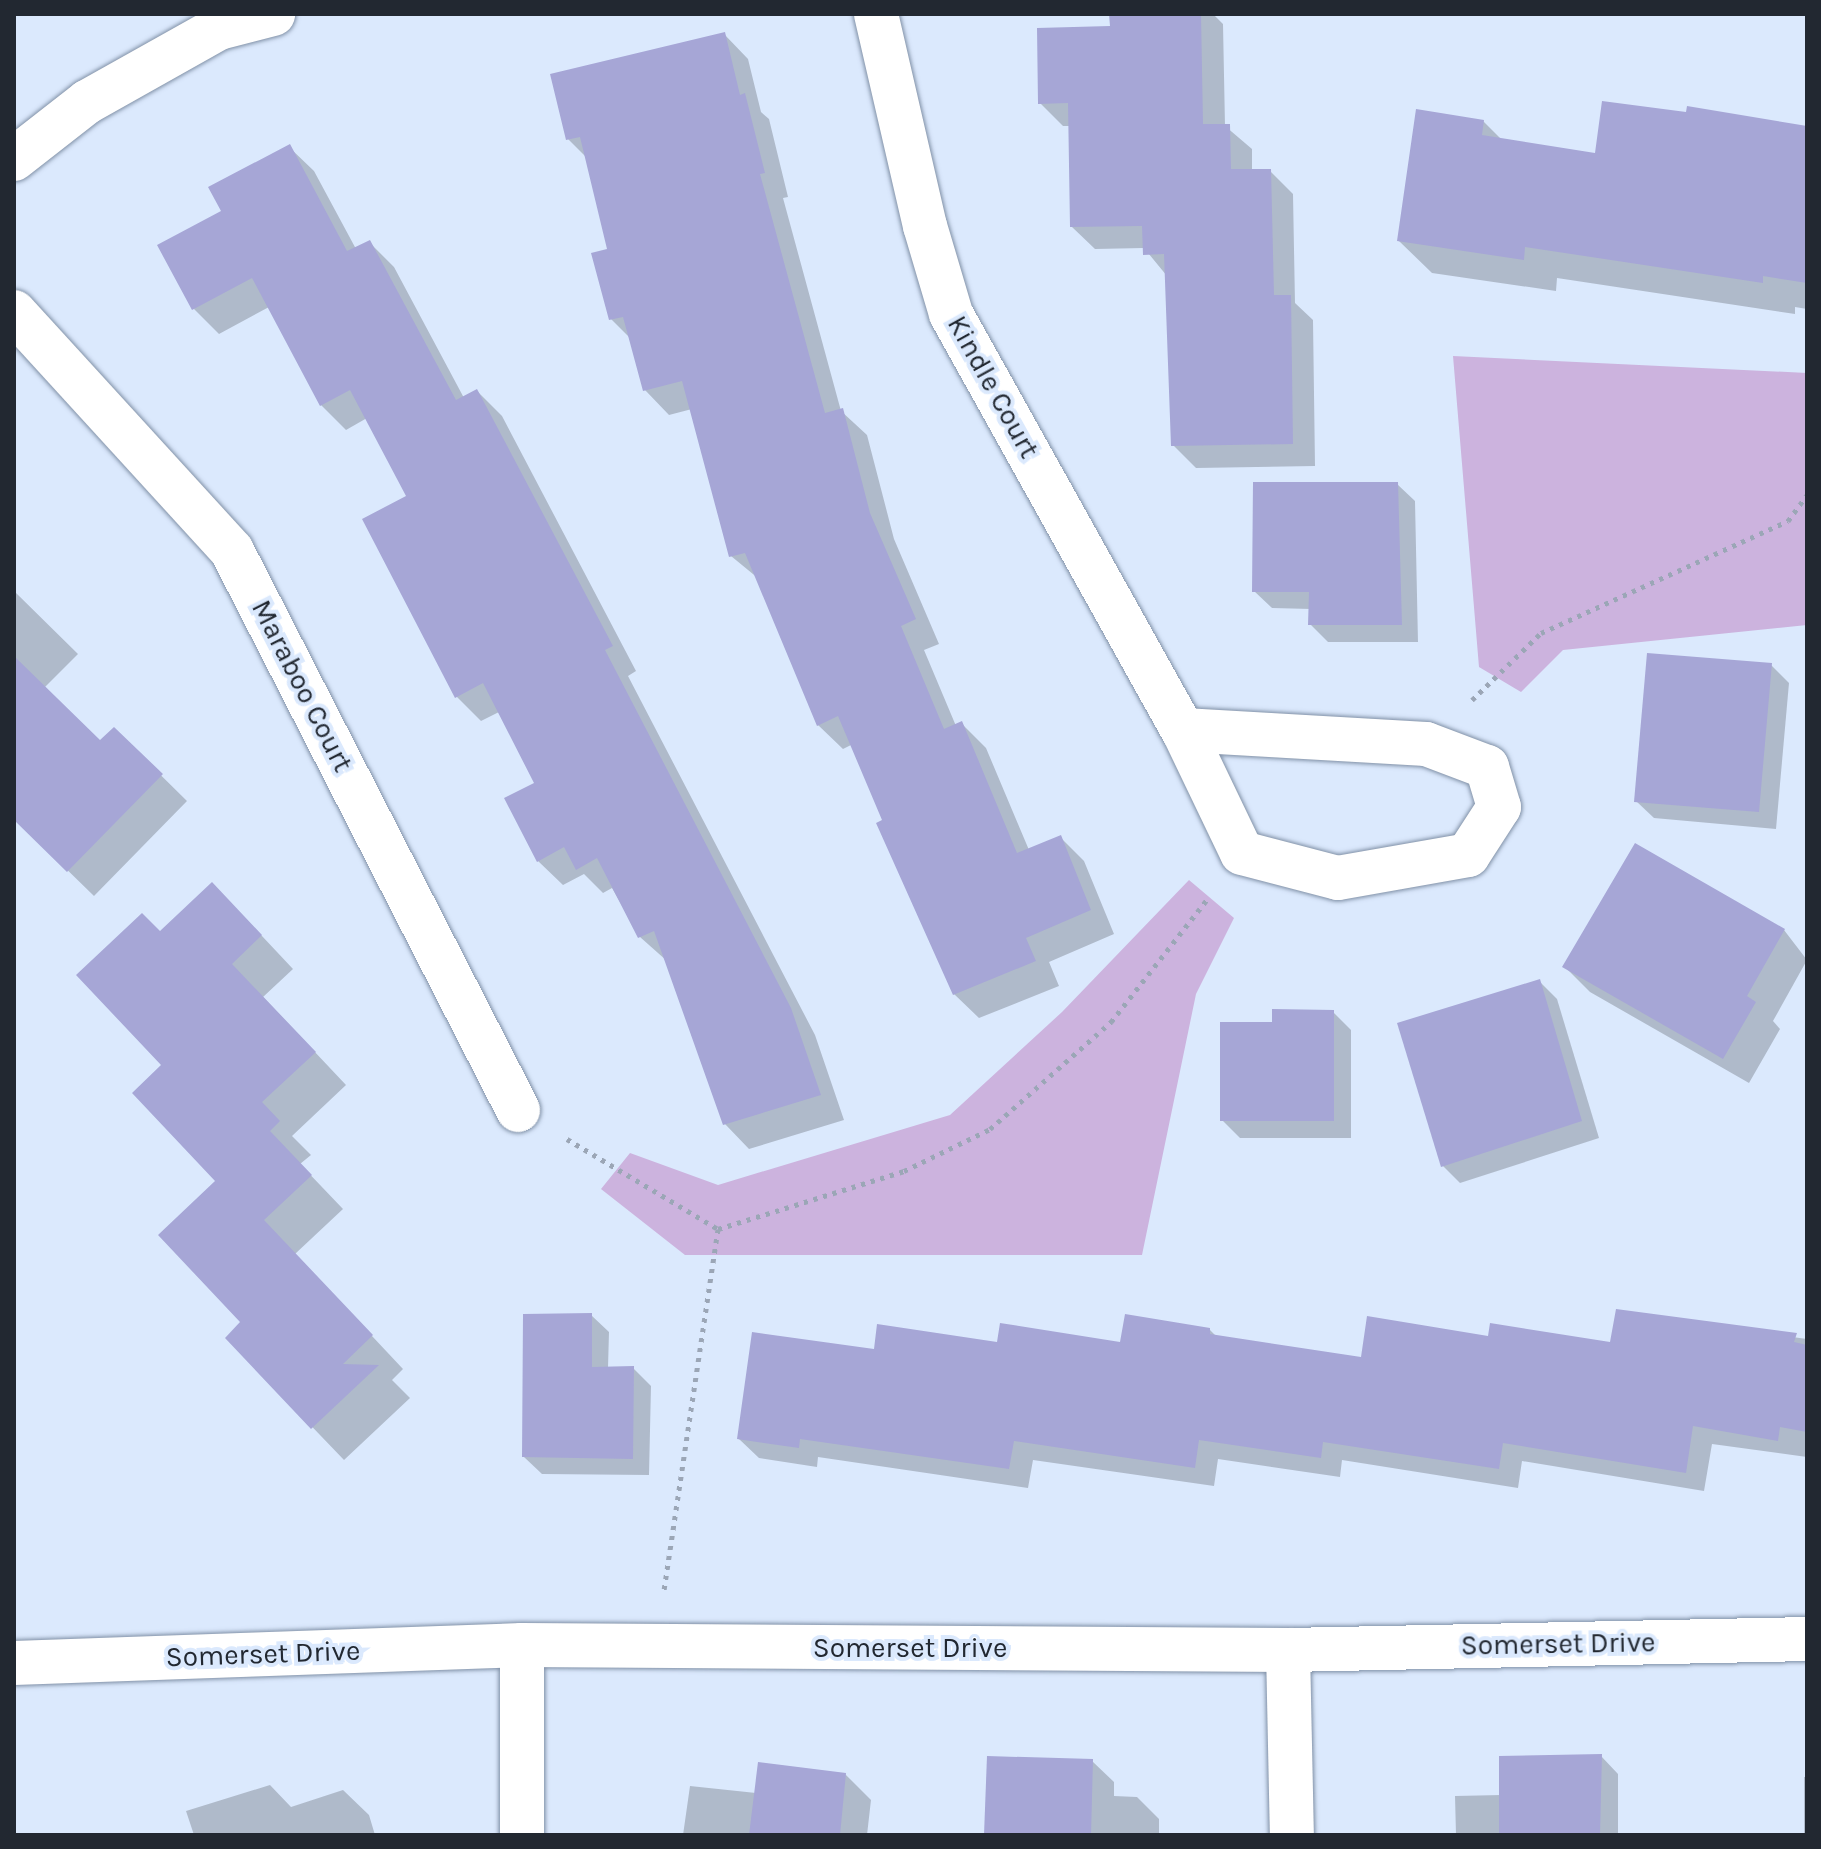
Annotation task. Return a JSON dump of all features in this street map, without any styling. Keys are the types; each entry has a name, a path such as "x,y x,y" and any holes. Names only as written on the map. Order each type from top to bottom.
{"street":[{"path":"14,159 87,102 179,50 219,28 273,14"},
{"name":"Kindle Court","path":"876,14 925,226 951,314 1183,730 1242,853"},
{"name":"Maraboo Court","path":"14,312 232,551 518,1110"},
{"path":"1183,730 1426,744 1487,767 1499,807 1468,855 1338,878 1242,853"},
{"name":"Somerset Drive","path":"14,1663 522,1645 1288,1650 1807,1639"},
{"path":"522,1645 522,1835"},
{"path":"1288,1650 1292,1835"}],"path":[{"path":"1426,744 1541,633 1788,521 1807,495"},
{"path":"518,1110 718,1229 904,1171 990,1129 1111,1022 1242,853"},
{"path":"656,1647 718,1229"}],"shaded area":[{"path":"1453,356 1807,373 1807,625 1563,650 1521,692 1479,667"},
{"path":"1189,880 1234,918 1196,994 1142,1255 685,1255 601,1189 630,1153 718,1185 950,1115 1062,1012"}],"building":[{"path":"1109,14 1201,14 1203,124 1230,124 1231,169 1271,169 1274,295 1291,295 1293,444 1171,446 1164,254 1143,255 1142,226 1070,227 1068,103 1038,104 1037,28 1110,26"},
{"path":"725,32 740,95 745,93 765,173 760,174 825,413 843,408 870,513 916,619 901,626 944,729 962,721 1017,853 1061,835 1091,910 1026,938 1036,961 953,995 876,823 882,820 838,716 817,726 745,553 729,557 682,381 643,391 623,317 609,320 591,253 607,249 580,137 566,140 550,74"},
{"path":"1602,101 1686,112 1687,106 1807,126 1807,283 1763,276 1763,283 1525,247 1524,260 1397,241 1416,109 1484,120 1482,135 1595,153"},
{"path":"290,144 347,251 370,240 456,400 477,389 613,646 605,650 791,1008 821,1095 723,1125 654,931 638,938 597,858 576,870 564,847 537,862 504,798 534,783 483,683 455,698 362,519 406,496 350,390 320,406 252,278 192,310 157,245 221,211 208,187"},
{"path":"1253,482 1398,482 1402,625 1308,625 1309,592 1252,592"},
{"path":"1647,653 1772,663 1759,812 1634,802"},
{"path":"14,656 100,740 114,727 163,774 67,872 14,820"},
{"path":"1635,843 1785,929 1747,996 1756,1002 1723,1059 1562,967"},
{"path":"212,882 262,935 232,964 316,1052 262,1102 280,1121 270,1131 312,1175 264,1220 373,1335 343,1364 379,1365 311,1429 225,1338 240,1322 158,1235 215,1181 132,1093 161,1065 76,975 142,913 160,931"},
{"path":"1540,979 1582,1121 1441,1167 1397,1023"},
{"path":"1272,1009 1334,1010 1334,1121 1220,1121 1220,1022 1272,1022"},
{"path":"1616,1309 1797,1333 1794,1342 1807,1345 1807,1432 1780,1427 1778,1441 1693,1426 1686,1473 1503,1443 1499,1469 1323,1442 1321,1458 1199,1440 1195,1468 1014,1441 1009,1469 800,1439 799,1448 737,1439 752,1332 874,1349 877,1324 997,1342 1000,1323 1120,1342 1125,1314 1210,1328 1210,1334 1361,1357 1367,1316 1488,1336 1490,1323 1610,1342"},
{"path":"592,1313 592,1367 634,1366 633,1459 522,1457 523,1314"},
{"path":"1602,1754 1600,1835 1499,1835 1499,1756"},
{"path":"987,1756 1093,1759 1091,1835 984,1835"},
{"path":"758,1762 846,1773 840,1835 749,1835"}]}
